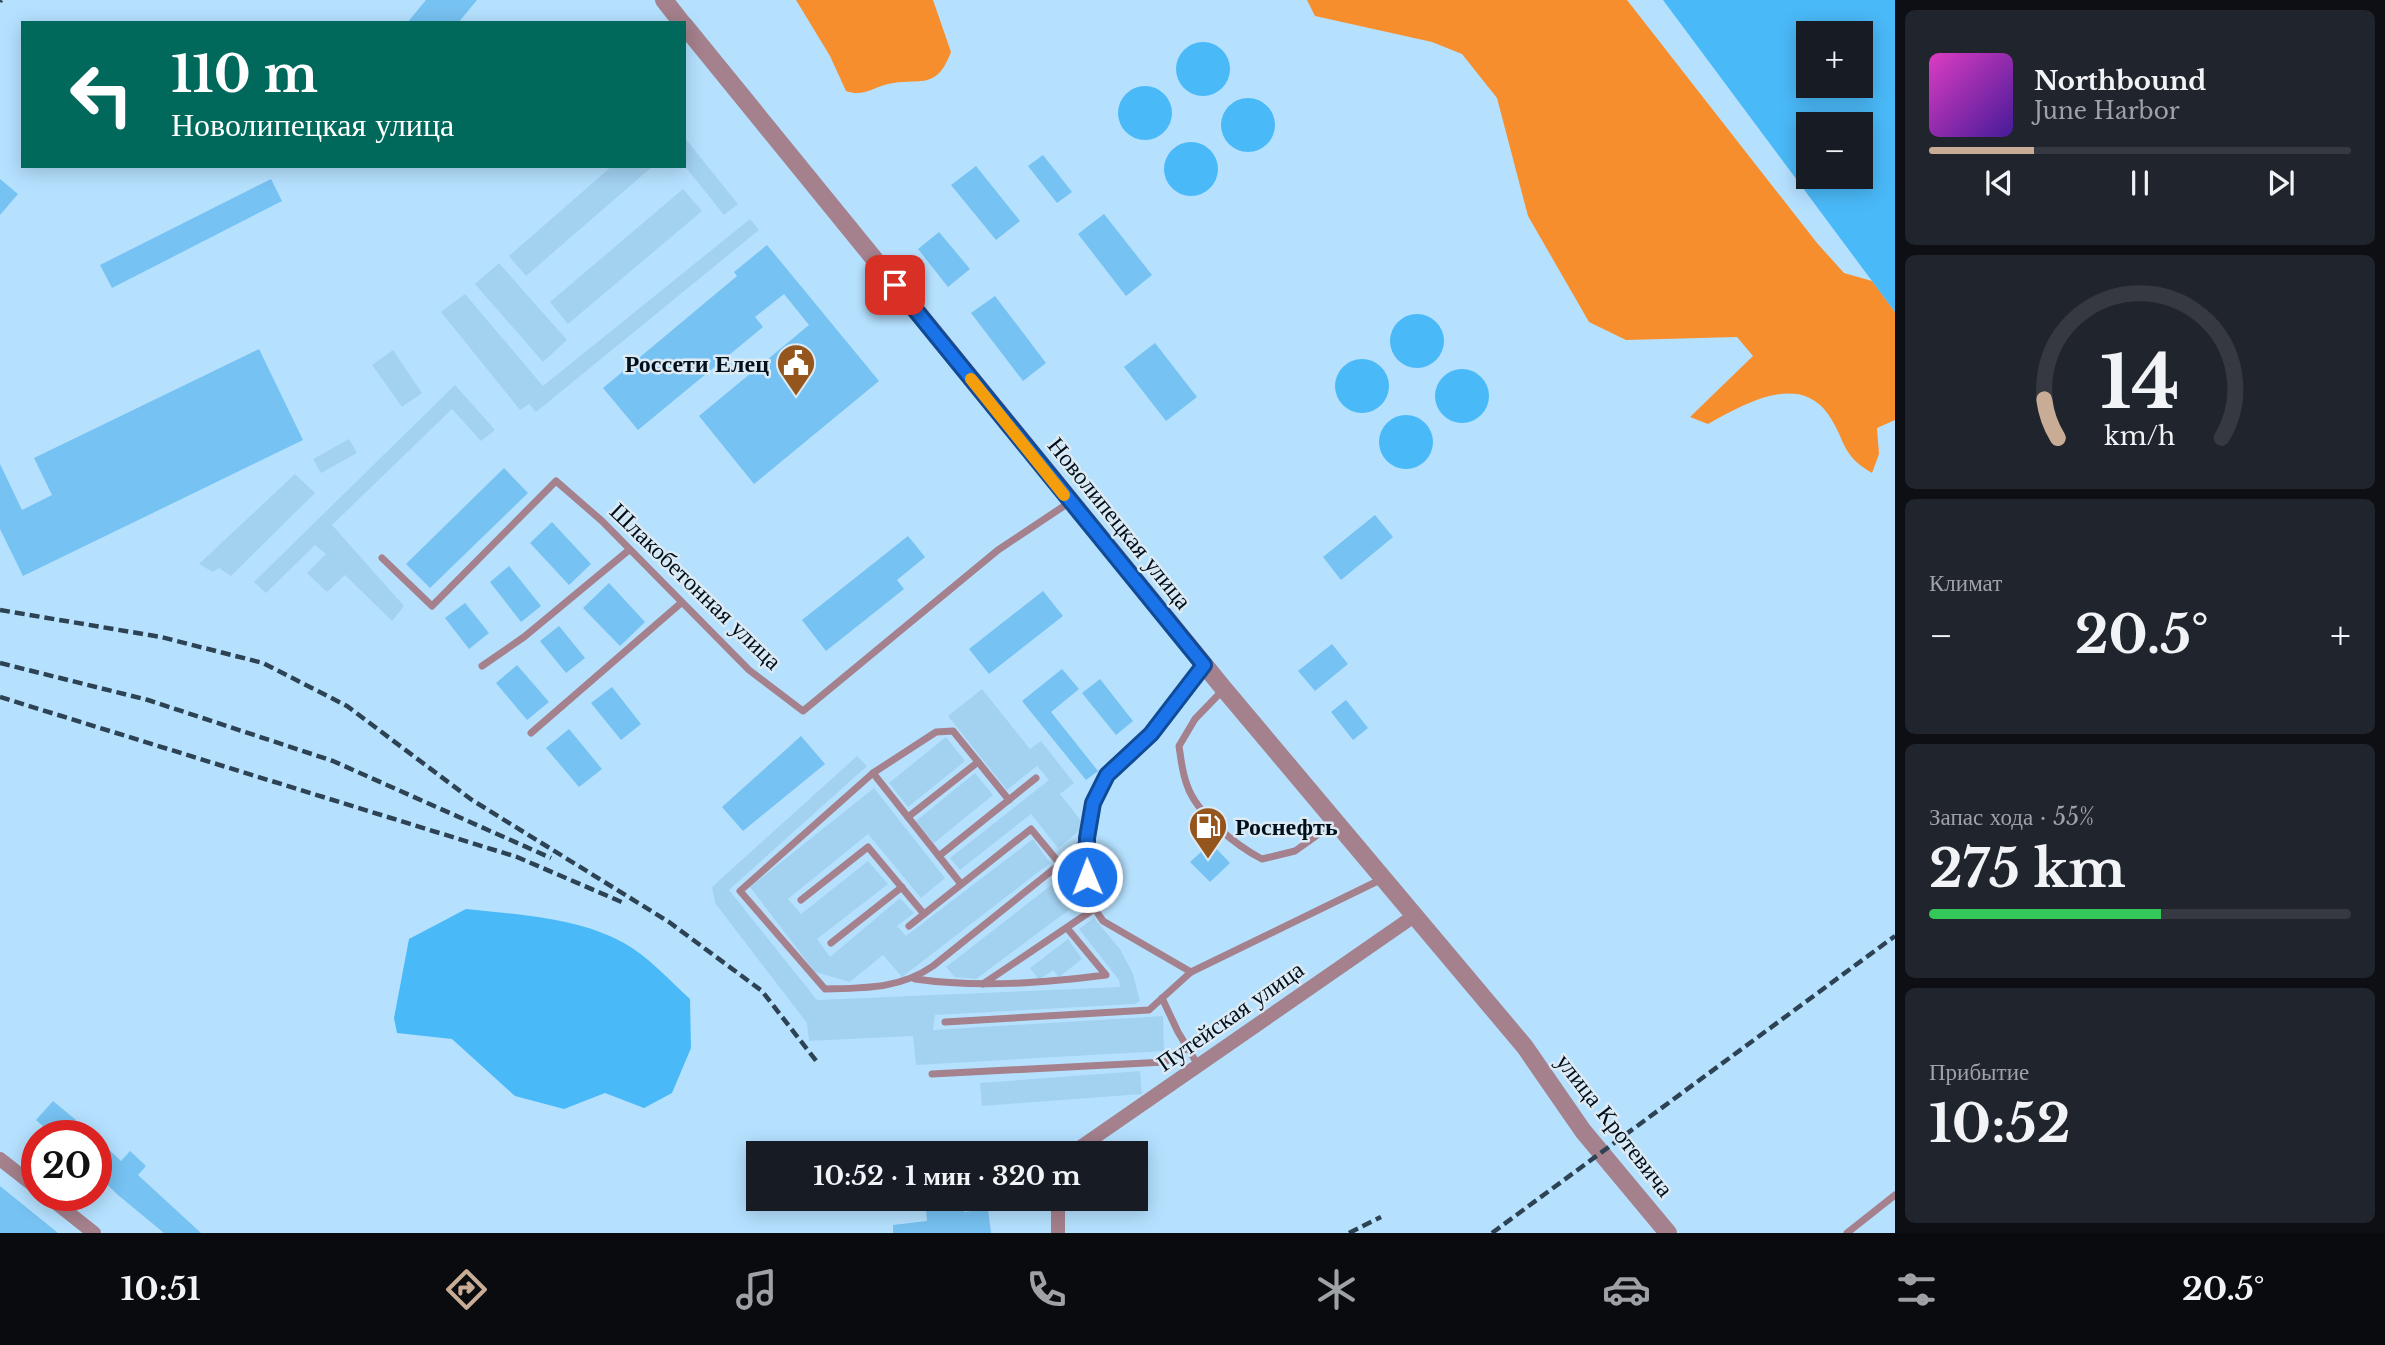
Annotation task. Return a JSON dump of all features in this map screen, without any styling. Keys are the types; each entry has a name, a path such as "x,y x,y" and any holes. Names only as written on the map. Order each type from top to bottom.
{"street":[{"name":"Новолипецкая улица","path":"664,0 681,21"},
{"name":"Новолипецкая улица","path":"686,28 1224,690 1525,1047"},
{"name":"Путейская улица","path":"1089,1141 1414,916"},
{"name":"улица Кротевича","path":"1525,1047 1583,1131 1668,1233"},
{"path":"0,1159 21,1175"},
{"path":"66,1211 94,1233"},
{"path":"1058,1211 1058,1233"}],"lane":[{"name":"Шлакобетонная улица","path":"382,558 432,606 556,481 749,670 803,711 998,550 1070,502"},
{"path":"482,666 524,637 629,550"},
{"path":"531,733 681,603"},
{"path":"1191,972 1103,921 1094,909 1087,877 1087,838 1093,803 1107,775 1151,734 1204,665"},
{"path":"1224,690 1195,719 1179,746 1188,788 1216,825 1241,848 1262,859 1295,851 1336,822"},
{"path":"1009,800 953,731 936,732 873,773 740,891 825,989 883,987 914,979 982,985 1042,983 1107,975 1067,928"},
{"path":"908,817 978,762"},
{"path":"873,773 961,884"},
{"path":"939,856 1036,778"},
{"path":"909,926 1031,829 1060,864"},
{"path":"914,979 1060,864 1087,838"},
{"path":"802,900 868,847 924,914"},
{"path":"945,1023 1149,1010 1191,972 1383,878"},
{"path":"831,943 902,887"},
{"path":"982,985 1094,909"},
{"path":"1161,998 1199,1065"},
{"path":"932,1074 1165,1062 1187,1048"},
{"path":"1847,1233 1895,1195"}],"shaded area":[{"path":"796,0 933,0 951,52 945,65 933,78 888,84 863,92 846,91 830,56"},
{"path":"1307,0 1627,0 1817,243 1844,273 1872,281 1895,312 1895,420 1877,428 1879,454 1872,473 1854,460 1828,414 1816,401 1801,395 1769,396 1708,424 1690,417 1753,356 1737,337 1626,340 1589,322 1528,216 1497,98 1462,54 1432,42 1315,16"},
{"path":"686,139 738,204 724,215 686,168"},
{"path":"610,168 651,168 526,276 509,256"},
{"path":"683,189 702,211 568,324 550,302"},
{"path":"750,219 759,230 536,412 529,404 520,410 441,312 465,294 543,386"},
{"path":"499,263 567,340 543,362 475,284"},
{"path":"393,350 422,393 402,407 372,365"},
{"path":"455,385 495,430 481,441 452,409 332,525 404,606 392,621 345,575 327,592 307,573 326,554 315,545 266,593 254,582"},
{"path":"349,439 357,453 321,473 313,459"},
{"path":"295,474 315,493 231,576 219,568 213,572 199,564"},
{"path":"982,689 1030,749 1041,741 1074,783 1060,794 1085,826 1058,848 1031,814 960,870 950,858 1049,780 1037,766 1007,790 948,716"},
{"path":"946,737 965,761 908,807 889,783"},
{"path":"857,756 867,766 729,890 817,1000 1120,987 1119,980 1079,929 1094,918 1120,949 1133,974 1140,1001 1135,1004 935,1015 933,1030 1163,1016 1164,1051 916,1065 913,1036 809,1041 807,1023 715,903 712,887"},
{"path":"975,773 993,795 934,843 916,821"},
{"path":"874,788 945,878 921,898 868,834 788,899 801,914 868,861 888,884 817,939 830,957 900,898 914,913 897,926 906,936 1033,839 1050,863 902,977 883,955 850,982 815,972 750,887"},
{"path":"1059,879 1077,904 976,979 955,977 946,967"},
{"path":"1068,939 1082,959 1059,977 1053,970 1039,980 1030,968"},
{"path":"1140,1071 1142,1094 982,1106 980,1083"}],"water":[{"path":"1663,0 1895,0 1895,312 1804,189 1873,189 1873,112 1796,112 1796,179"},
{"path":"1208,42 1218,46 1226,54 1230,69 1226,84 1218,92 1198,96 1188,92 1180,84 1176,64 1180,54 1188,46"},
{"path":"1150,86 1160,90 1168,98 1172,113 1168,128 1160,136 1140,140 1130,136 1122,128 1118,108 1122,98 1130,90"},
{"path":"1253,98 1263,102 1271,110 1275,125 1271,140 1263,148 1243,152 1233,148 1225,140 1221,120 1225,110 1233,102"},
{"path":"1196,142 1206,146 1214,154 1218,169 1214,184 1206,192 1186,196 1176,192 1168,184 1164,164 1168,154 1176,146"},
{"path":"1422,314 1432,318 1440,326 1444,341 1440,356 1432,364 1412,368 1402,364 1394,356 1390,336 1394,326 1402,318"},
{"path":"1367,359 1377,363 1385,371 1389,386 1385,401 1377,409 1357,413 1347,409 1339,401 1335,381 1339,371 1347,363"},
{"path":"1467,369 1477,373 1485,381 1489,396 1485,411 1477,419 1457,423 1447,419 1439,411 1435,391 1439,381 1447,373"},
{"path":"1411,415 1421,419 1429,427 1433,442 1429,457 1421,465 1401,469 1391,465 1383,457 1379,437 1383,427 1391,419"},
{"path":"466,909 547,918 587,928 624,943 658,969 690,999 691,1048 672,1093 644,1108 605,1093 564,1109 515,1096 452,1039 397,1033 394,1018 409,939"}],"building":[{"path":"426,0 477,0 460,21 409,21"},
{"path":"1043,155 1072,192 1057,203 1028,166"},
{"path":"976,166 1020,221 996,240 951,185"},
{"path":"0,179 18,194 0,215"},
{"path":"271,179 282,201 112,288 100,265"},
{"path":"1104,214 1152,275 1126,296 1078,234"},
{"path":"939,232 970,269 948,287 918,249"},
{"path":"767,245 879,381 754,484 699,416 809,325 784,294 755,317 763,327 638,430 603,388 737,276 734,272"},
{"path":"995,296 1046,363 1023,381 971,313"},
{"path":"1155,343 1197,397 1166,421 1124,367"},
{"path":"259,349 303,440 23,576 0,529 0,464 22,510 52,495 34,458"},
{"path":"504,468 528,493 430,588 406,564"},
{"path":"1375,515 1393,537 1341,580 1323,557"},
{"path":"552,522 591,564 569,585 530,543"},
{"path":"908,536 925,557 897,580 904,589 826,651 802,620"},
{"path":"509,566 541,606 521,622 490,582"},
{"path":"609,583 645,622 620,646 583,608"},
{"path":"1043,591 1063,616 989,674 969,649"},
{"path":"465,603 489,633 469,649 445,618"},
{"path":"559,626 585,658 566,673 540,641"},
{"path":"1332,644 1348,664 1315,691 1298,671"},
{"path":"517,665 549,702 527,720 496,683"},
{"path":"1062,669 1079,689 1051,712 1098,771 1086,780 1022,701"},
{"path":"1100,679 1133,721 1116,735 1082,693"},
{"path":"612,687 641,724 621,740 591,703"},
{"path":"1346,700 1368,728 1353,740 1331,712"},
{"path":"569,729 602,769 579,787 546,748"},
{"path":"801,736 825,764 743,831 722,807"},
{"path":"1211,843 1230,863 1210,882 1190,862"},
{"path":"53,1101 76,1120 36,1120"},
{"path":"130,1151 146,1166 138,1175 201,1233 164,1233 112,1189 112,1153 121,1161"},
{"path":"0,1186 21,1203 21,1211 31,1211 58,1233 0,1233"},
{"path":"926,1211 988,1211 991,1233 893,1233 893,1225 927,1221"}],"railway":[{"path":"0,610 161,637 263,663 347,706 472,800 669,922 762,991 817,1062"},
{"path":"0,663 148,700 333,761 551,858"},
{"path":"0,697 517,857 624,903"},
{"path":"1492,1233 1895,936"},
{"path":"1349,1233 1381,1217"}],"slow traffic":[{"path":"971,379 1064,495"}],"place":[{"name":"Россети Елец","path":"796,397"},
{"name":"Роснефть","path":"1208,860"}],"route":[{"path":"895,285 1204,665 1151,734 1107,775 1093,803 1087,838 1087,877"}]}
